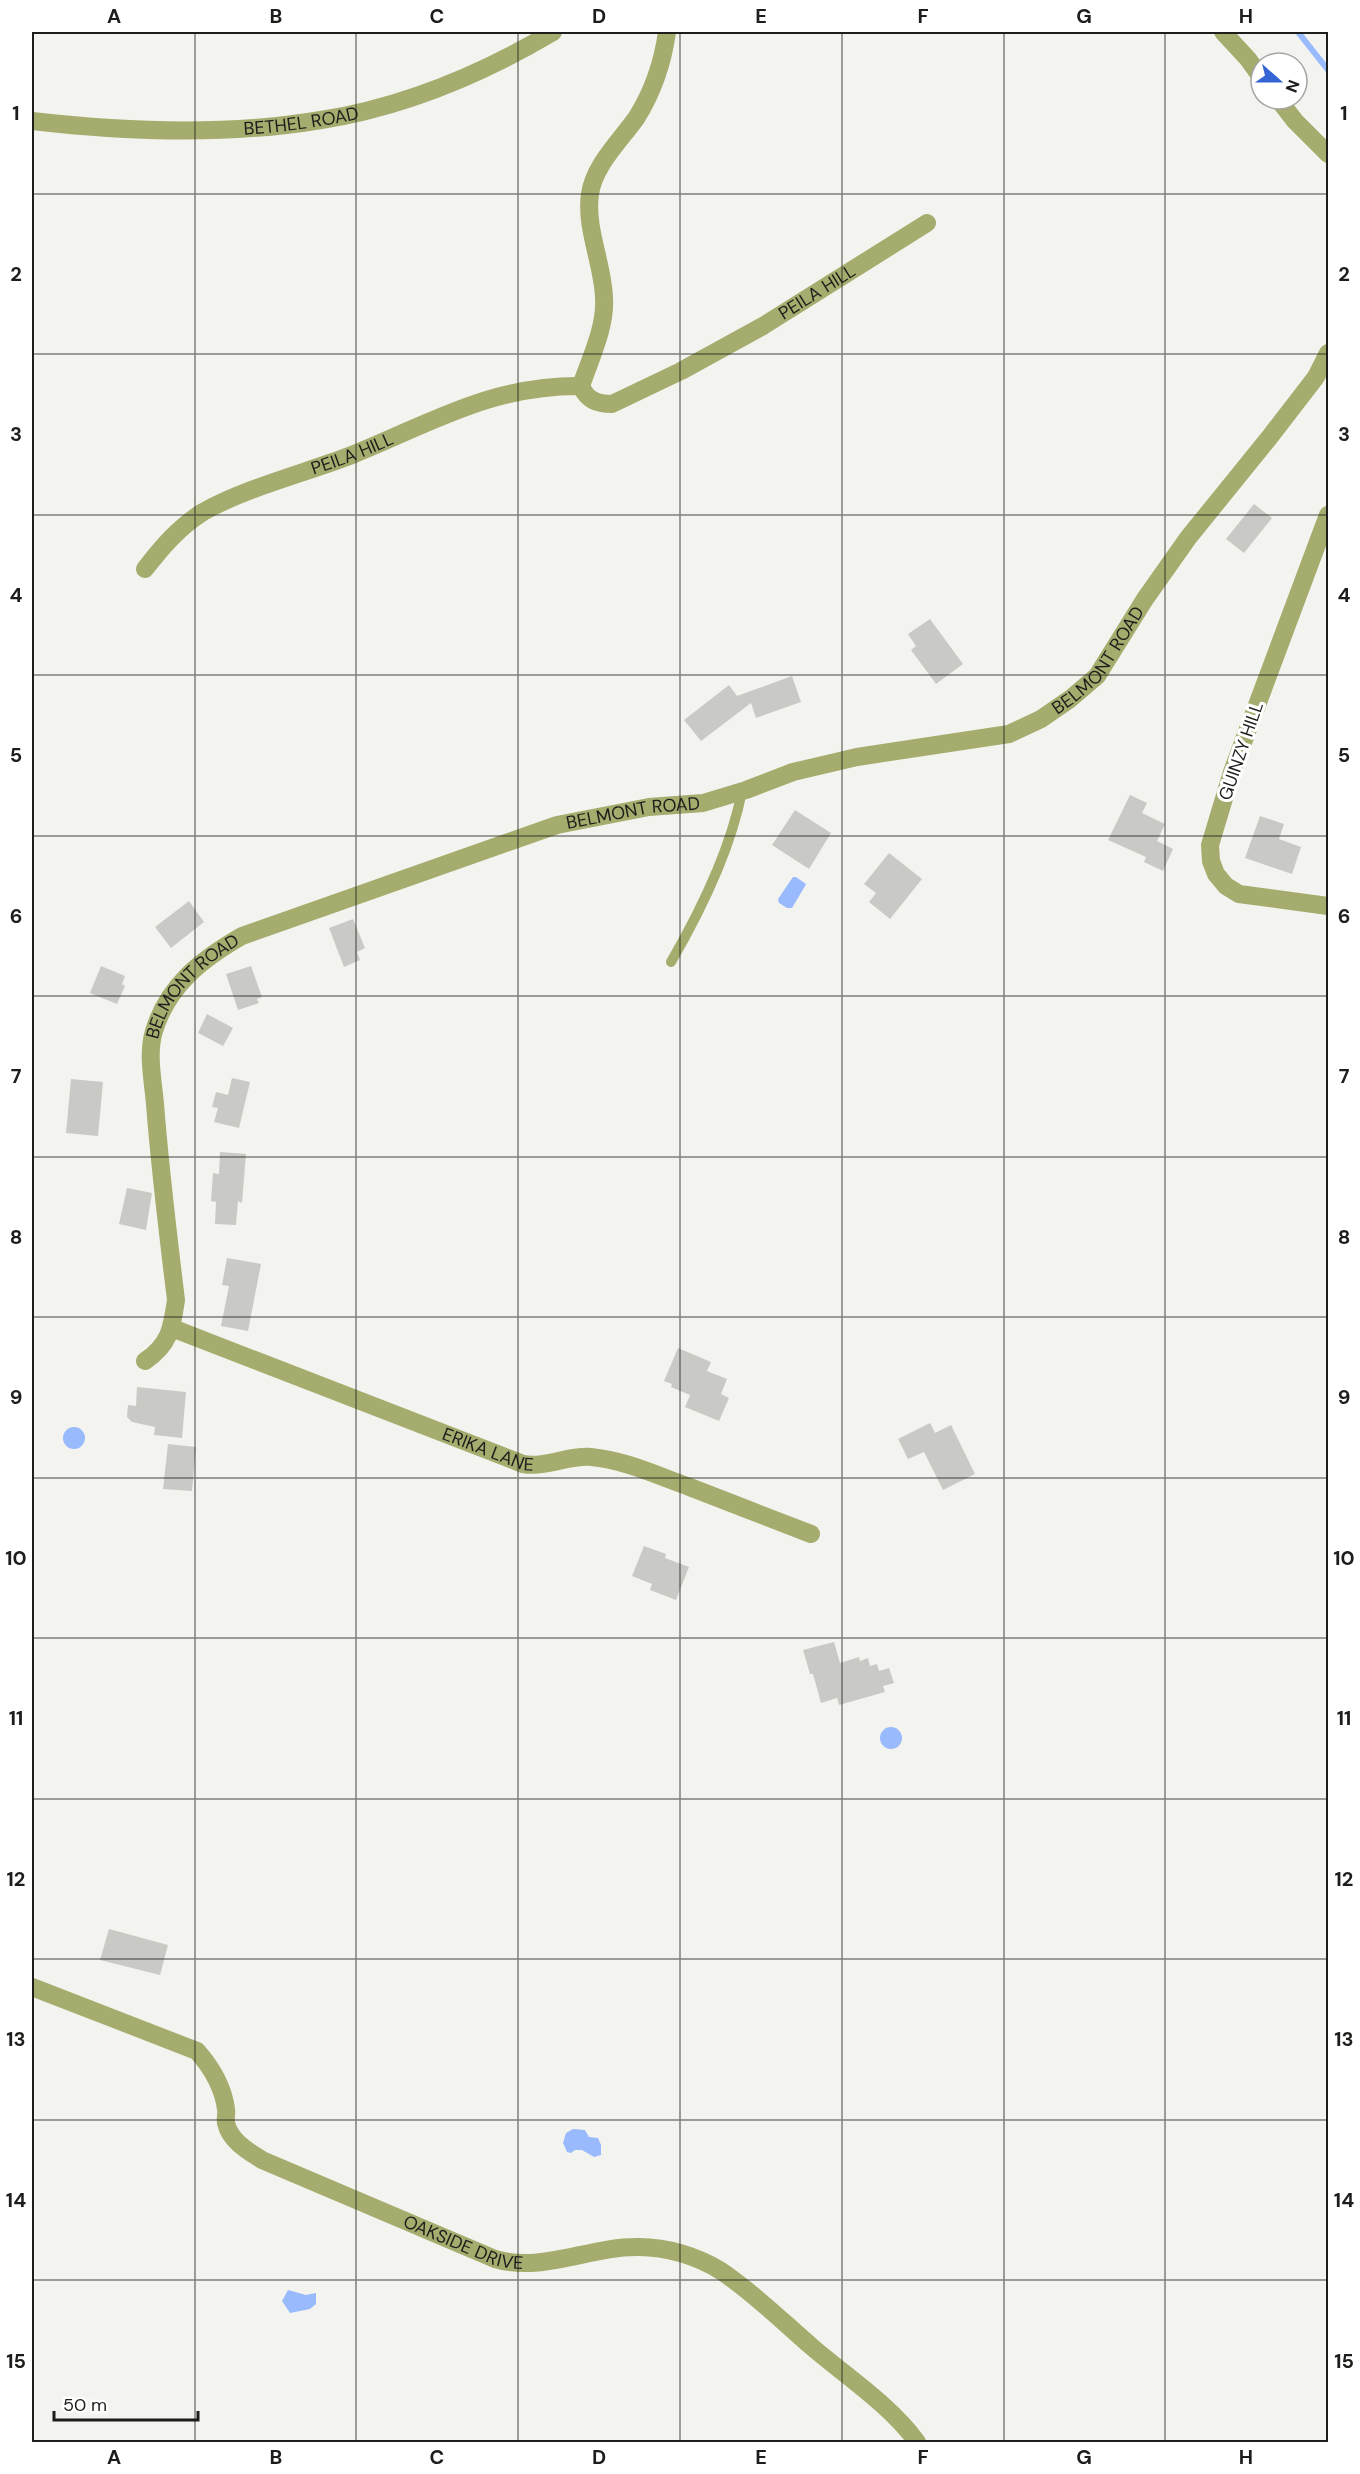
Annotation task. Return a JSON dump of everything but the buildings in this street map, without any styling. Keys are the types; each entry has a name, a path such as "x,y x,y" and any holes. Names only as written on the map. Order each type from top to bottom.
{"street":[{"name":"BETHEL ROAD","path":"32,121 114,129 182,130 249,128 321,120 370,110 471,75 553,32"},
{"path":"580,386 601,325 604,298 590,210 590,194 598,172 638,114 653,85 664,54 668,32"},
{"path":"1222,32 1249,60"},
{"path":"1287,111 1327,152"},
{"name":"PEILA HILL","path":"145,570 164,544 186,523 204,511 352,454 455,410 529,388 580,386 590,399 600,404 612,404 681,371 763,326 927,223"},
{"name":"BELMONT ROAD","path":"145,1361 166,1341 172,1328 176,1300 156,1125 150,1048 165,1005 179,983 192,969 216,951 242,936 557,825 640,808 703,803 793,772 857,757 1009,734 1041,719 1071,699 1097,676 1145,599 1188,538 1316,377 1329,353"},
{"name":"GUINZY HILL","path":"1329,515 1232,772 1210,845 1211,861 1216,874 1226,886 1239,894 1329,906"},
{"name":"ERIKA LANE","path":"172,1328 523,1464 536,1466 578,1457 613,1461 644,1470 811,1534"},
{"name":"OAKSIDE DRIVE","path":"32,1987 197,2051 214,2072 220,2084 226,2110 226,2123 231,2133 244,2149 262,2160 495,2259 507,2263 533,2264 616,2248 659,2248 701,2261 721,2271 893,2416 917,2442"}],"lane":[{"path":"671,962 693,923 706,892 736,819 742,791"}],"water":[{"path":"793,877 806,884 792,908 787,908 779,903 778,899"},
{"path":"74,1427 82,1430 85,1438 82,1446 74,1449 66,1446 63,1438 66,1430"},
{"path":"891,1727 899,1730 902,1738 899,1746 891,1749 883,1746 880,1738 883,1730"},
{"path":"573,2129 585,2130 589,2137 598,2138 601,2155 594,2157 582,2150 567,2152 563,2143 566,2133"},
{"path":"288,2290 306,2295 316,2293 316,2304 310,2309 290,2313 282,2301"}],"waterway":[{"path":"1298,32 1328,70"}]}
